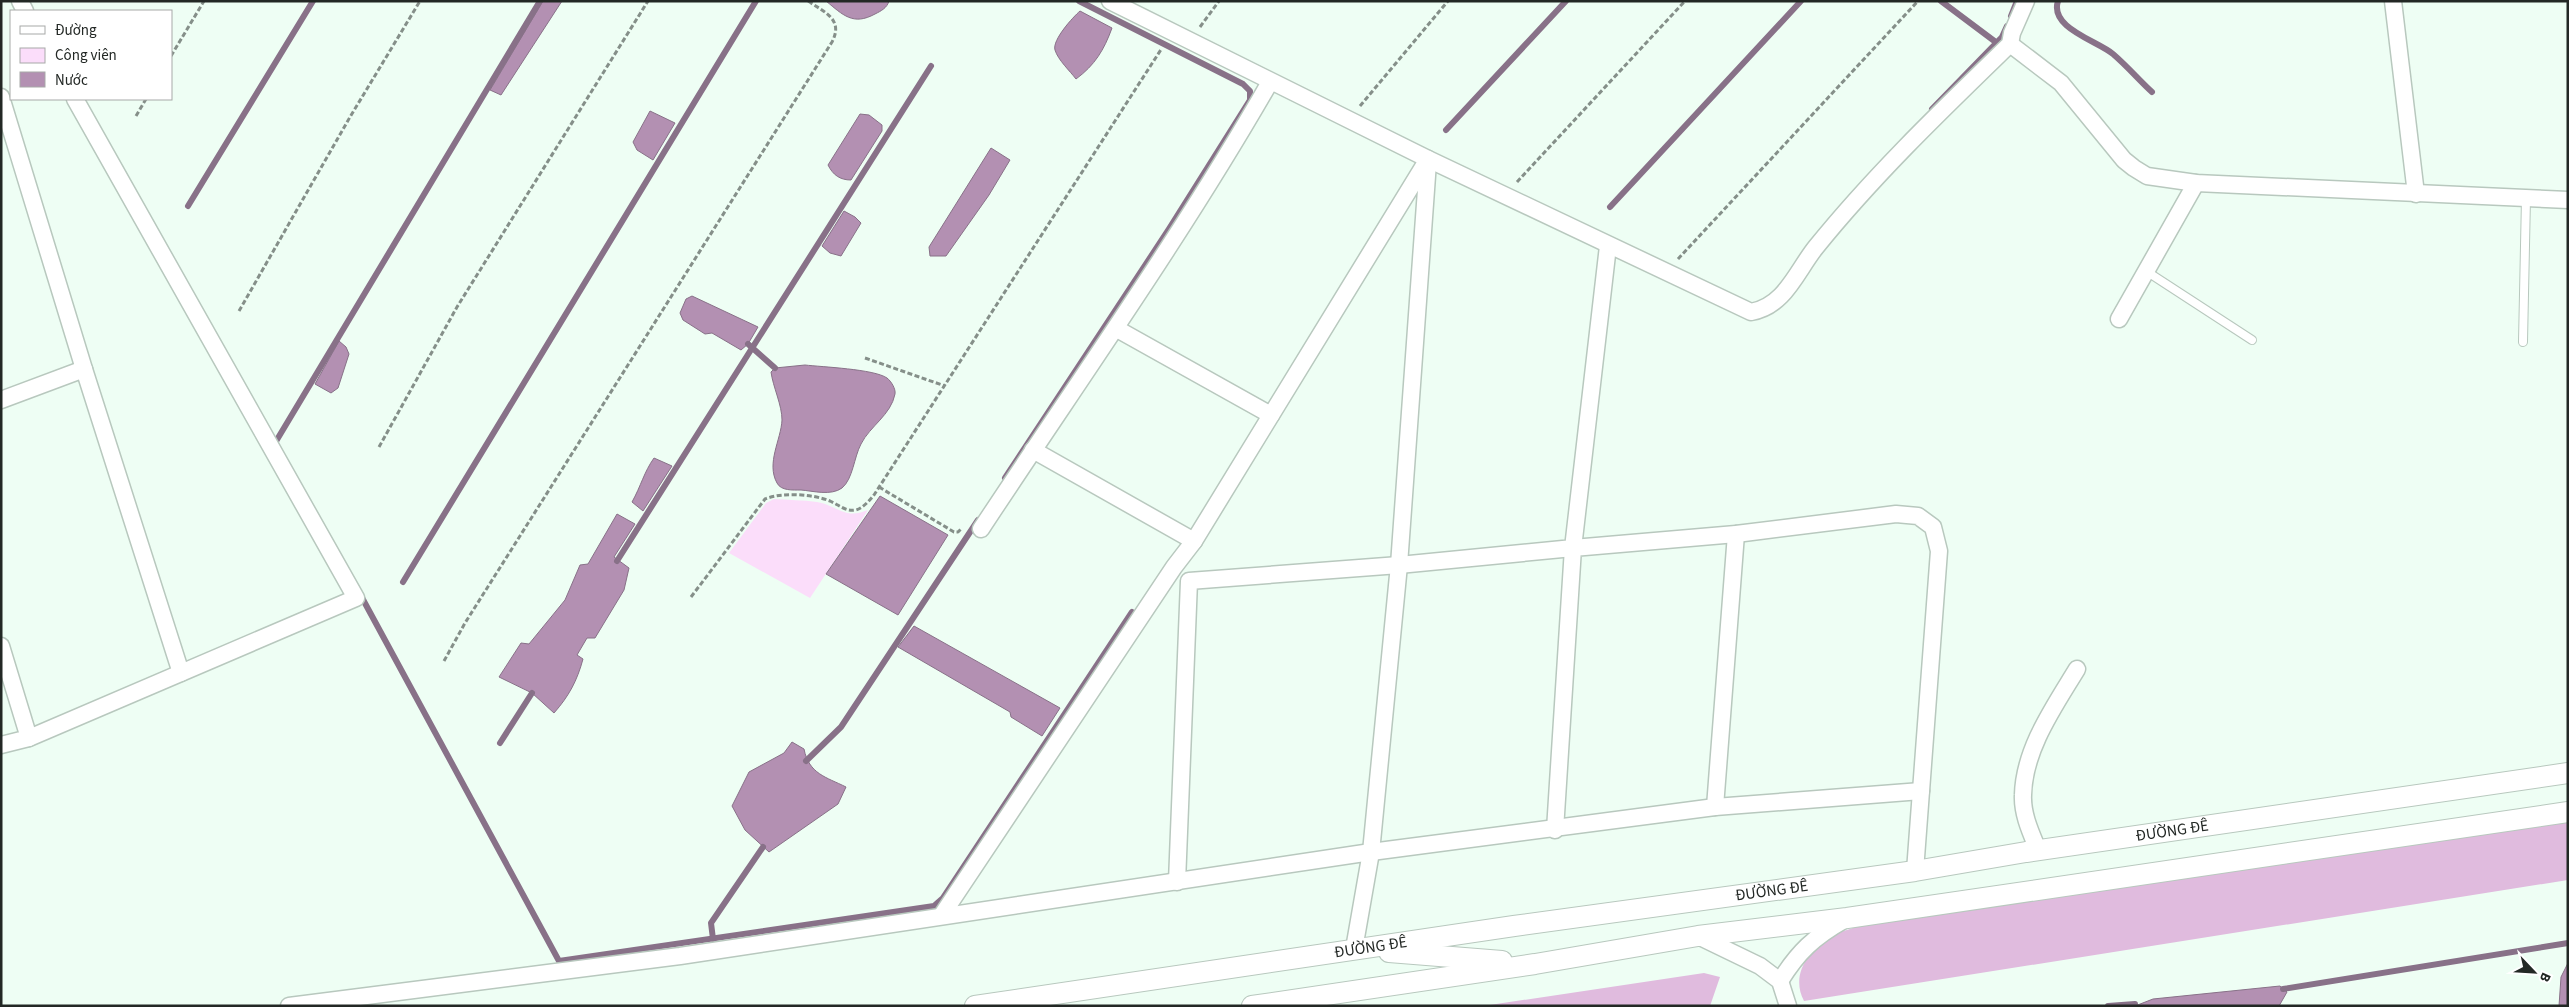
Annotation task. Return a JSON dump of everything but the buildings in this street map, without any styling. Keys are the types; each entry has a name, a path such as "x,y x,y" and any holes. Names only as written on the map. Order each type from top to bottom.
{"street":[{"path":"1110,1 1428,159 1608,246 1751,312 1765,310 1779,300 1807,258 1842,215 1929,122 2010,44 2012,33 2026,1"},
{"path":"2393,1 2416,194"},
{"path":"2010,44 2061,83 2124,160 2147,176 2196,183 2568,200"},
{"path":"974,525 1033,450 1117,329 1217,174 1270,82"},
{"path":"1,97 84,369 181,673"},
{"path":"1,745 29,738 356,598 75,100"},
{"path":"942,915 1174,567 1194,541 1428,159"},
{"path":"1428,159 1399,565 1371,852 1354,949 1535,964"},
{"path":"2120,319 2196,183"},
{"path":"1555,830 1573,548 1608,246"},
{"path":"1117,329 1271,415"},
{"path":"1,400 84,369"},
{"path":"1033,450 1194,541"},
{"path":"1174,567 1189,581 1399,565 1736,534 1896,514 1918,516 1933,527 1939,551 1915,871"},
{"path":"1715,807 1736,534"},
{"path":"1176,882 1189,581"},
{"path":"1,646 29,738"},
{"path":"2038,850 2026,820 2024,804 2026,768 2036,742 2077,668"},
{"name":"ĐƯỜNG ĐÊ","path":"975,1006 1354,949 1915,871 2038,850 2568,773"},
{"path":"294,1005 670,957 1371,852 1555,830 1715,807 1921,791"},
{"path":"1252,1006 1535,964 1698,936 1847,918 2568,812"},
{"path":"1780,982 1795,957 1820,933 1847,918"},
{"path":"1698,936 1760,966 1780,982 1788,1006"}],"lane":[{"path":"2523,342 2526,198"},
{"path":"2146,271 2252,340"}],"path":[{"path":"172,54 204,1"},
{"path":"239,312 350,117 420,1"},
{"path":"379,446 457,307 648,1"},
{"path":"444,660 465,623 837,33 833,20 808,1"},
{"path":"1189,41 1219,1"},
{"path":"1348,120 1448,1"},
{"path":"1505,196 1685,1"},
{"path":"1668,274 1683,252 1918,1"},
{"path":"691,597 765,499 774,495 816,498 830,501 846,509 855,510 866,504 945,386 1171,32"},
{"path":"136,116 145,100"},
{"path":"866,358 945,386"},
{"path":"879,487 954,532 974,525"}],"green space":[{"path":"774,499 817,502 853,514 868,510 810,598 729,553 766,503"}],"shaded area":[{"path":"2568,820 2568,880 1804,1001 1800,991 1799,981 1801,972 1809,956 1816,948 1836,934 1865,924"},
{"path":"1704,973 1720,977 1710,1006 1483,1006"}],"water":[{"path":"543,1 562,1 501,95 490,90"},
{"path":"826,1 889,1 882,10 867,17 854,19 843,14"},
{"path":"1080,11 1112,28 1098,56 1089,68 1076,79 1059,58 1055,46 1064,29"},
{"path":"650,111 675,123 653,160 637,150 633,142"},
{"path":"860,114 869,115 882,125 882,131 851,180 843,179 832,172 828,165"},
{"path":"991,148 1010,160 989,195 946,256 930,256 929,247"},
{"path":"844,211 861,223 841,256 830,253 822,246"},
{"path":"692,296 758,327 748,344 741,350 712,333 705,334 683,320 680,313 686,299"},
{"path":"339,341 346,347 349,354 338,388 331,393 315,384"},
{"path":"805,365 871,372 889,379 895,390 893,401 889,408 861,444 846,484 833,492 784,489 779,486 774,475 773,460 782,420 781,408 771,372 775,368"},
{"path":"654,458 672,466 643,511 632,502"},
{"path":"880,496 948,535 898,615 826,574"},
{"path":"617,514 635,524 614,557 629,568 624,590 595,638 587,638 577,655 583,659 578,674 572,688 554,713 532,693 499,677 521,643 529,644 565,600 580,565 588,564"},
{"path":"914,626 1060,708 1042,736 1011,717 1010,712 898,647"},
{"path":"792,742 804,749 810,764 819,774 846,787 838,804 769,852 745,830 732,806 749,772 784,753"},
{"path":"2568,963 2568,1006 2559,1006 2561,977"},
{"path":"2280,986 2287,992 2279,1006 2135,1006 2153,999"}],"waterway":[{"path":"188,206 313,1"},
{"path":"275,443 540,1"},
{"path":"403,582 756,1"},
{"path":"1005,478 1169,229 1250,100 1250,91 1243,84 1079,1"},
{"path":"1446,130 1566,1"},
{"path":"1610,207 1801,1"},
{"path":"1941,1 1997,43"},
{"path":"2011,16 2017,1"},
{"path":"2058,1 2057,10 2067,26 2113,54 2152,92"},
{"path":"1932,109 2002,37 2007,26"},
{"path":"617,561 931,66"},
{"path":"748,344 775,368"},
{"path":"806,761 841,727 978,520"},
{"path":"360,594 559,961 934,906 943,898 1132,612"},
{"path":"500,743 532,693"},
{"path":"713,939 711,923 763,847"},
{"path":"2283,989 2568,943"},
{"path":"2108,1006 2135,1004"}]}
